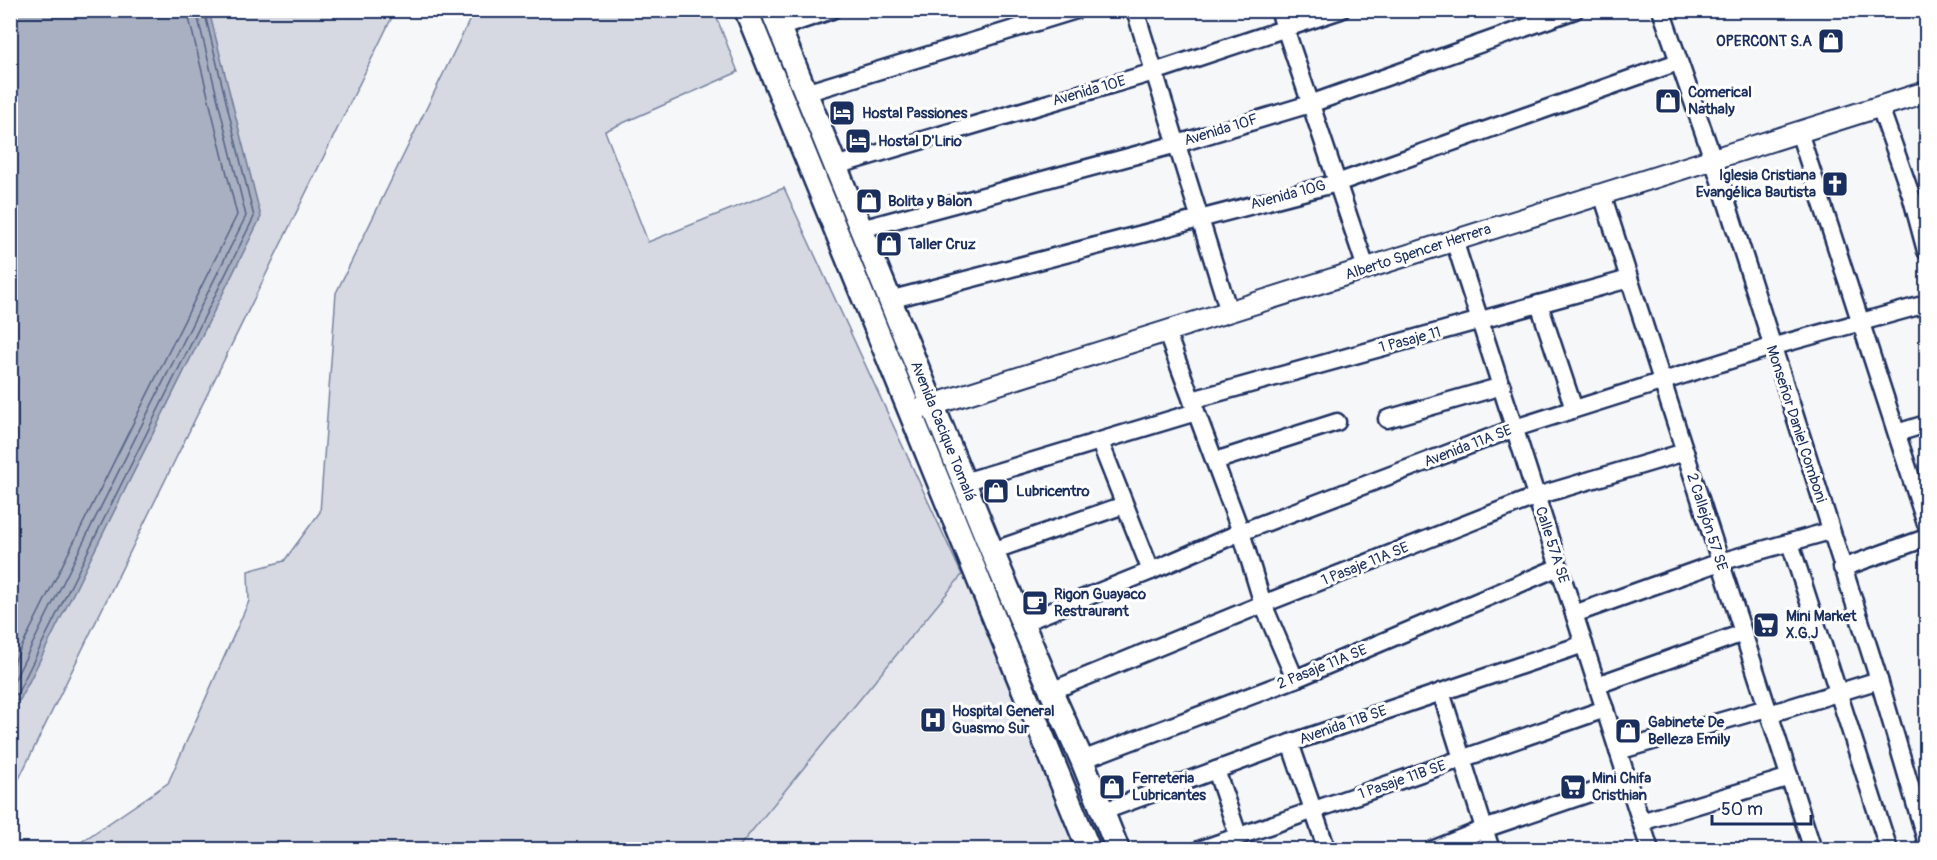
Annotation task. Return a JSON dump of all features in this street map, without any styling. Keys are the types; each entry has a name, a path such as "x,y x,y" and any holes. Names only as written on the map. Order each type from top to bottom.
{"main road":[{"name":"Avenida Cacique Tomalá","path":"746,10 1089,849"},
{"name":"Avenida Cacique Tomalá","path":"775,19 992,551 1104,811 1118,849"}],"street":[{"path":"775,19 832,10"},
{"path":"805,93 1076,10"},
{"path":"1135,10 1229,312"},
{"path":"1279,10 1366,268"},
{"name":"Avenida 10E","path":"835,166 1154,72 1341,10"},
{"name":"Avenida 10F","path":"861,229 1177,144 1310,104 1575,10"},
{"name":"Monseñor Daniel Comboni","path":"1661,10 1713,159 1842,568 1920,796 1926,840"},
{"name":"Avenida 10G","path":"889,300 1337,183 1678,62"},
{"name":"Alberto Spencer Herrera","path":"910,412 1926,92"},
{"path":"1880,107 1911,195 1926,251"},
{"path":"1799,132 1926,524"},
{"name":"2 Callejón 57 SE","path":"1602,194 1790,777 1810,849"},
{"name":"Calle 57A SE","path":"1454,240 1650,849"},
{"name":"1 Pasaje 11","path":"964,482 1100,442 1194,406 1480,320 1629,279"},
{"path":"1539,304 1574,410"},
{"name":"Avenida 11A SE","path":"1022,623 1241,532 1515,428 1771,347 1926,304"},
{"path":"1166,332 1241,532 1263,604 1295,679"},
{"path":"1387,419 1502,386"},
{"path":"1215,461 1337,422"},
{"path":"1897,433 1926,424"},
{"path":"1100,442 1151,571"},
{"name":"1 Pasaje 11A SE","path":"1051,691 1536,496 1685,452"},
{"path":"992,551 1124,505"},
{"path":"1574,614 1720,562 1830,531"},
{"path":"1842,568 1926,538"},
{"path":"1790,543 1889,849"},
{"name":"2 Pasaje 11A SE","path":"1082,759 1295,679 1559,567"},
{"path":"1597,685 1743,633"},
{"name":"Avenida 11B SE","path":"1104,811 1290,743 1584,644"},
{"path":"1618,751 1879,680"},
{"path":"1441,692 1491,849"},
{"name":"1 Pasaje 11B SE","path":"1199,849 1605,709"},
{"path":"1290,743 1327,849"},
{"path":"1216,770 1239,835"},
{"path":"1641,822 1790,777"},
{"path":"1432,849 1628,780"}],"shaded area":[{"path":"11,11 395,11 11,795"},
{"path":"474,11 714,11 738,72 605,131 648,242 784,188 962,575 737,849 71,849 168,783 249,601 248,571 284,561 320,512 336,293"},
{"name":"Hospital General Guasmo Sur","path":"962,575 1075,849 737,849"}],"water":[{"path":"11,10 209,11 261,217 20,700 11,703"}],"place":[{"name":"OPERCONT S.A","path":"1831,41"},
{"name":"Comerical Nathaly","path":"1668,101"},
{"name":"Hostal Passiones","path":"842,113"},
{"name":"Hostal D'Lirio","path":"858,141"},
{"name":"Iglesia Cristiana Evangélica Bautista","path":"1835,184"},
{"name":"Bolita y Balon","path":"869,201"},
{"name":"Taller Cruz","path":"889,244"},
{"name":"Lubricentro","path":"996,491"},
{"name":"Rigon Guayaco Restraurant","path":"1035,603"},
{"name":"Mini Market X.G.J","path":"1766,625"},
{"name":"Hospital General Guasmo Sur","path":"933,720"},
{"name":"Gabinete De Belleza Emily","path":"1628,731"},
{"name":"Ferreteria Lubricantes","path":"1112,787"},
{"name":"Mini Chifa Cristhian","path":"1573,787"}]}
